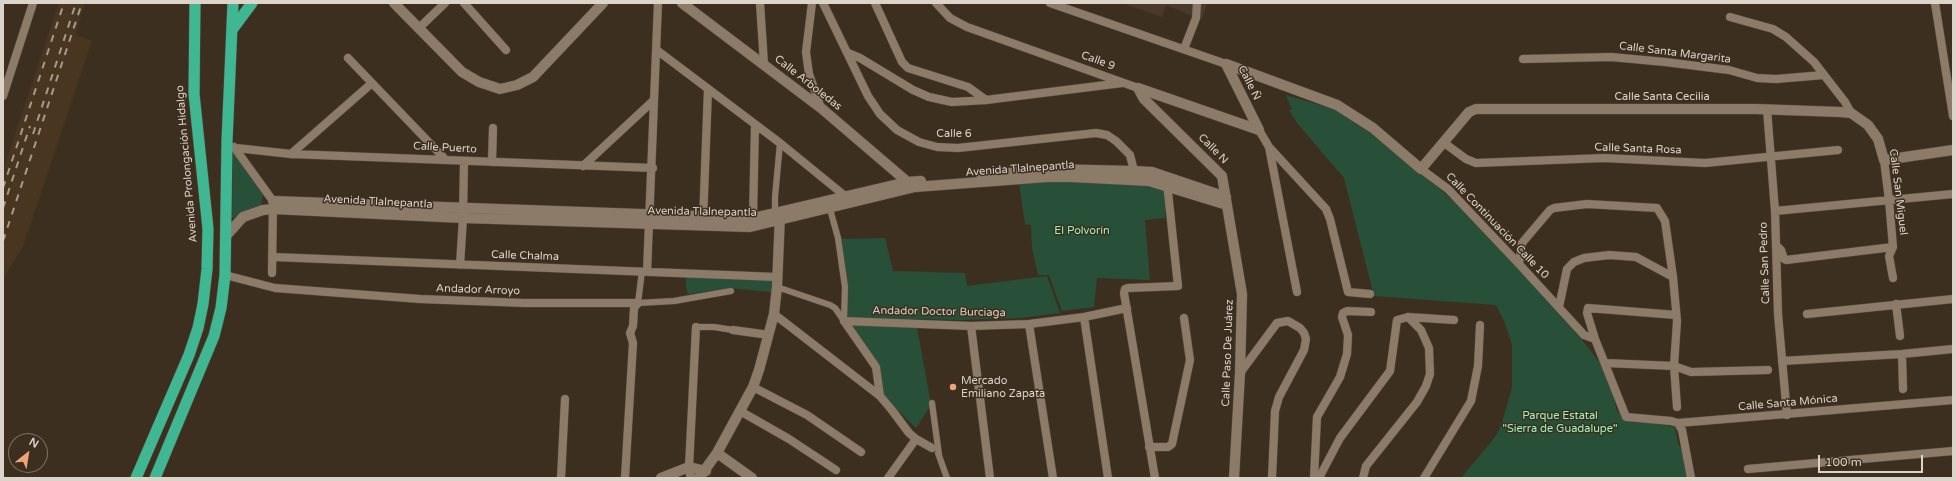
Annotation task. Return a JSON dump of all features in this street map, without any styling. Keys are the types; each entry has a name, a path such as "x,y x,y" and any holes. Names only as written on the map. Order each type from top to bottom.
{"highway":[{"name":"Avenida Prolongación Hidalgo","path":"136,478 189,355 204,304 208,230 193,88 195,3"},
{"path":"155,478 214,336 221,308 225,276 232,144 233,3"},
{"path":"232,30 252,3"},
{"path":"145,458 150,478"}],"street":[{"path":"3,96 33,3"},
{"path":"394,3 462,72 489,86 500,89 509,88 532,77 603,3"},
{"path":"419,28 445,3"},
{"path":"464,3 506,50"},
{"path":"625,478 633,343 630,333 633,326 634,308 638,303 644,272 650,220 653,168 654,100 658,51 658,3"},
{"name":"Calle Arboledas","path":"682,3 821,108 911,185"},
{"path":"760,3 764,64"},
{"path":"812,3 806,52 809,74 821,108"},
{"name":"Calle 6","path":"823,3 868,96 880,114 897,130 919,142 938,147 958,148 1096,133 1107,135 1116,141 1130,155 1134,175"},
{"path":"875,3 902,62 908,68 968,87 986,100"},
{"name":"Calle 9","path":"936,3 950,18 967,27 1122,83 1259,130"},
{"name":"Calle Ñ","path":"1050,3 1226,64 1269,147 1297,292"},
{"path":"1184,49 1196,18 1197,3"},
{"path":"1936,3 1953,116"},
{"name":"Calle San Miguel","path":"1730,17 1773,29 1786,37 1814,62 1845,102 1851,113 1860,119 1873,132 1881,147 1884,160 1893,247 1889,256 1893,278"},
{"path":"658,51 780,143 845,196"},
{"path":"848,54 860,58 929,98 952,102 986,100 1122,83"},
{"name":"Calle Santa Margarita","path":"1522,60 1611,57 1729,70 1757,78 1776,79 1824,75"},
{"path":"348,58 444,158"},
{"name":"Calle Continuación Calle 10","path":"1226,64 1337,106 1373,128 1421,169 1448,189 1584,335 1595,339"},
{"path":"291,154 372,83"},
{"name":"Calle N","path":"1138,88 1144,99 1221,173 1242,294"},
{"path":"703,222 708,89"},
{"path":"583,166 654,100"},
{"name":"Calle Santa Cecilia","path":"1443,142 1473,110 1767,109 1851,113"},
{"name":"Calle San Pedro","path":"1767,109 1775,211 1782,361 1787,415"},
{"path":"753,218 755,125"},
{"path":"492,162 493,128"},
{"path":"1421,169 1443,142"},
{"name":"Calle Santa Rosa","path":"1443,142 1466,159 1476,163 1604,158 1705,163 1838,150"},
{"path":"661,478 689,467 702,474 717,453 753,387 774,314 780,216 775,210 774,197 780,143"},
{"path":"232,144 273,205 272,274"},
{"name":"Calle Puerto","path":"232,144 291,154 444,158 464,161 653,168"},
{"path":"1269,147 1326,209 1330,219 1348,292 1370,294"},
{"path":"1884,160 1953,150"},
{"path":"460,265 464,161"},
{"name":"Avenida Tlalnepantla","path":"273,205 463,218 650,220 703,222 750,227 845,196 911,185 1047,177 1134,175 1167,182 1227,201"},
{"path":"1155,478 1124,293 1125,290 1178,286 1167,182"},
{"name":"Avenida Tlalnepantla","path":"703,222 780,216 830,209 911,185"},
{"path":"1775,211 1953,194"},
{"path":"1519,264 1522,243 1550,210 1554,208 1587,204 1657,208 1665,221 1673,277 1676,315 1674,366 1677,407"},
{"name":"Avenida Tlalnepantla","path":"226,236 243,217 273,205 463,206 650,220"},
{"path":"830,209 838,238 844,287 844,321"},
{"path":"1776,245 1781,250 1784,259 1786,260 1893,247"},
{"path":"1558,307 1567,269 1574,262 1584,258 1609,255 1636,257 1673,277"},
{"name":"Calle Chalma","path":"273,257 777,277"},
{"name":"Andador Arroyo","path":"225,276 275,288 420,299 525,303 638,303 674,301 731,291"},
{"path":"776,292 830,305 835,308 876,367 880,396"},
{"name":"Calle Paso De Juárez","path":"1234,478 1240,373 1242,294"},
{"name":"Calle Paso De Juárez","path":"1229,478 1237,306 1242,294"},
{"path":"1807,314 1953,299"},
{"path":"1896,304 1900,336"},
{"name":"Andador Doctor Burciaga","path":"844,321 970,326 1029,324 1084,317 1127,308"},
{"path":"1676,315 1588,308 1587,313 1595,339 1606,363 1674,366 1690,372 1768,370"},
{"path":"1314,478 1317,417 1340,377 1347,354 1348,335 1342,317 1343,313 1347,311 1371,312"},
{"path":"774,314 880,396 916,439 932,448 939,455"},
{"path":"1084,317 1108,478"},
{"path":"1363,478 1366,466 1417,402 1426,386 1430,374 1429,348 1421,330 1408,317"},
{"path":"1320,478 1340,438 1390,371 1394,349 1395,323 1400,318 1408,317 1454,320"},
{"path":"1149,447 1168,447 1172,444 1190,360 1184,318"},
{"path":"1240,373 1277,323 1288,321 1300,328 1304,333 1306,339 1304,350 1279,397 1275,411 1272,478"},
{"path":"1029,324 1053,478"},
{"path":"1424,478 1471,402 1478,366 1480,325"},
{"path":"970,326 990,478"},
{"path":"693,478 690,475 689,467 696,327 714,327 769,335"},
{"path":"1782,361 1902,354 1953,349"},
{"path":"1902,354 1903,389"},
{"name":"Calle Santa Mónica","path":"1606,363 1626,417 1671,420 1678,423 1953,400"},
{"path":"753,387 807,415 861,452"},
{"path":"561,478 565,399"},
{"path":"932,403 939,455 947,478"},
{"path":"740,412 789,439 836,470"},
{"path":"1678,423 1682,430 1691,478"},
{"path":"888,478 916,439"},
{"path":"1748,469 1953,451"},
{"path":"717,453 752,478"}],"shaded area":[{"path":"59,3 85,3 75,35 92,41 23,246 3,279 3,170"},
{"path":"1122,3 1207,3 1202,19 1200,19 1166,5 1162,17"}],"green space":[{"name":"Parque Estatal \"Sierra de Guadalupe\"","path":"1286,95 1333,109 1401,153 1462,209 1536,284 1594,355 1608,375 1617,411 1632,423 1644,422 1675,427 1678,444 1685,456 1691,478 1461,478 1495,437 1501,426 1512,388 1512,345 1505,323 1496,305 1374,296 1344,178 1297,123 1289,110 1292,110"},
{"path":"233,150 263,194 261,206 232,218"},
{"name":"El Polvorín","path":"1106,180 1165,185 1165,218 1145,220 1150,280 1097,278 1094,307 1062,311 1049,275 1038,275 1032,248 1031,225 1025,224 1019,183"},
{"path":"885,238 893,271 965,273 967,286 1047,276 1060,313 1021,318 960,320 847,318 841,239"},
{"path":"686,273 774,279 771,292 730,288 688,294 686,286"},
{"path":"849,324 917,327 931,405 916,428 883,396 877,365"}],"railway":[{"path":"3,188 64,3"},
{"path":"33,134 76,3"},
{"path":"3,241 82,3"},
{"path":"3,208 30,126"}],"place":[{"name":"Mercado Emiliano Zapata","path":"953,387"}]}
